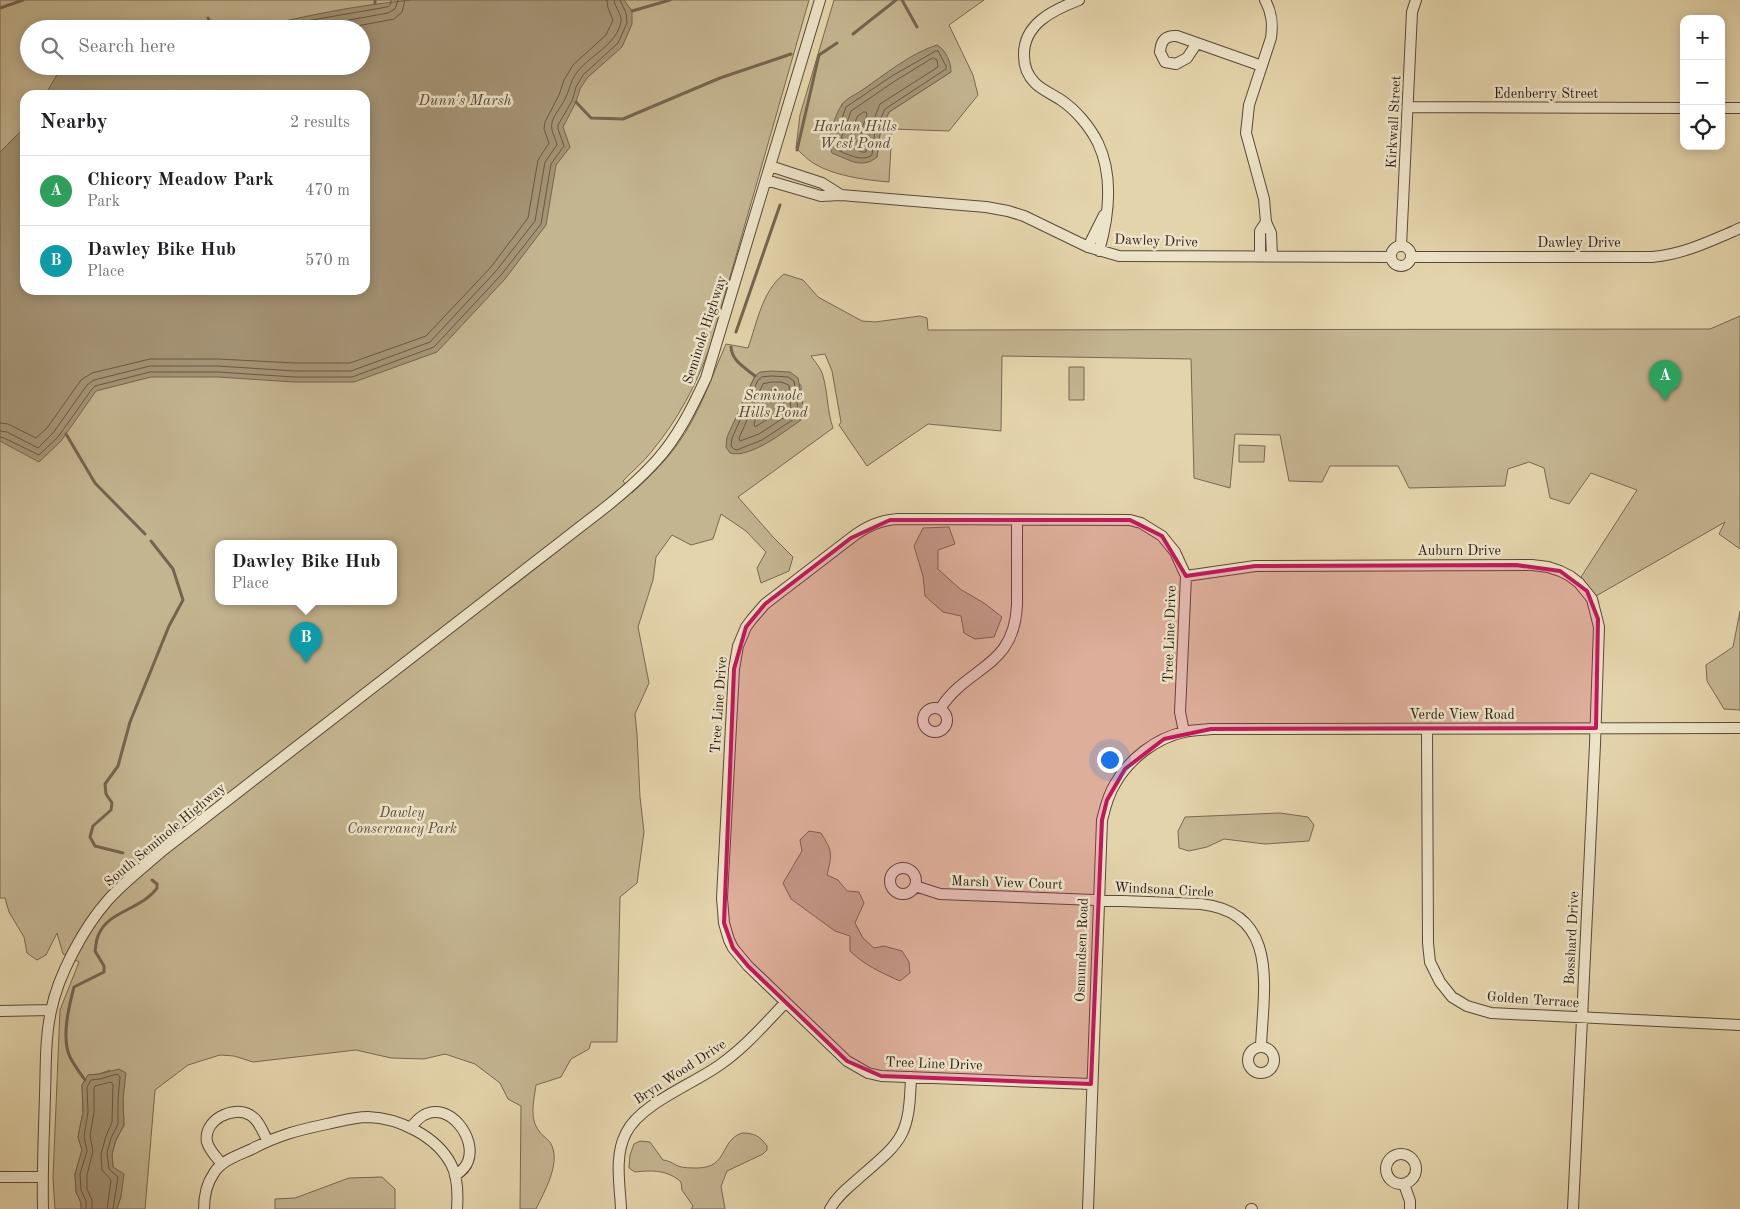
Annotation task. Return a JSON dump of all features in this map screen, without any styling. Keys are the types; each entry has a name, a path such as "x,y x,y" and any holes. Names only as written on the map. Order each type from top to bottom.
{"street":[{"name":"Seminole Highway","path":"426,648 624,492 658,459 694,405 706,378 820,0"},
{"path":"1079,0 1048,15 1035,26 1026,40 1024,60 1027,71 1037,85 1062,101 1087,126 1097,142 1104,159 1108,180 1108,195 1105,227 1099,251"},
{"path":"1265,0 1272,16 1272,28 1249,106 1246,133 1264,199 1266,222 1271,233 1272,256"},
{"name":"Kirkwall Street","path":"1401,246 1412,12 1416,0"},
{"path":"1197,43 1262,66"},
{"name":"Edenberry Street","path":"1409,107 1680,108"},
{"path":"1725,108 1740,108"},
{"name":"Dawley Drive","path":"770,166 822,183 841,195"},
{"name":"Dawley Drive","path":"766,180 821,196 841,195 986,207 1008,211 1033,220 1088,247 1118,256 1391,257"},
{"path":"1088,247 1106,212"},
{"path":"1260,256 1260,231 1266,222"},
{"name":"Dawley Drive","path":"1412,257 1662,256 1691,249 1740,228"},
{"path":"1401,246 1408,248 1412,257 1406,266 1399,267 1393,264 1391,257 1394,249 1401,246"},
{"name":"Tree Line Drive","path":"1091,1084 881,1076 868,1073 857,1068 838,1053 748,966 733,948 726,932 722,915 722,898 734,669 738,646 742,635 752,619 765,604 863,529 877,523 898,519 1117,519 1141,524 1154,530 1170,544 1186,576 1180,712 1184,732"},
{"path":"940,708 947,698 994,660 1013,632 1017,605 1017,520"},
{"name":"Auburn Drive","path":"1186,576 1256,566 1516,565 1548,567 1560,571 1570,576 1587,591 1592,599 1598,619 1596,728"},
{"name":"South Seminole Highway","path":"43,1209 42,1177 46,1065 51,1010 59,984 81,938 108,900 125,883 184,834 426,648"},
{"name":"Bosshard Drive","path":"1573,1209 1596,728"},
{"name":"Verde View Road","path":"1184,732 1221,729 1740,728"},
{"name":"Golden Terrace","path":"1427,729 1428,942 1430,962 1440,982 1452,997 1467,1006 1491,1013 1740,1025"},
{"name":"Osmundsen Road","path":"1088,1209 1102,820 1107,800 1125,769 1144,751 1164,739 1184,732"},
{"name":"Marsh View Court","path":"915,886 940,894 1098,900"},
{"name":"Windsona Circle","path":"1098,900 1216,906 1229,910 1248,926 1256,936 1262,956 1264,972 1261,1047"},
{"name":"Bryn Wood Drive","path":"621,1209 620,1152 631,1124 646,1110 719,1066 734,1054 785,1003"},
{"path":"0,1011 51,1010"},
{"path":"830,1209 843,1193 900,1140 908,1118 911,1077"},
{"path":"222,1164 208,1145 207,1138 211,1125 223,1115 230,1112 250,1114 257,1120 268,1140"},
{"path":"410,1128 423,1115 435,1112 446,1114 464,1130 468,1137 470,1155 466,1167 455,1176"},
{"path":"204,1209 209,1182 214,1172 222,1164 287,1132 353,1118 383,1119 410,1128 424,1135 438,1147 451,1164 455,1176 457,1209"},
{"path":"0,1177 42,1177"},
{"path":"1404,1184 1410,1201 1410,1209"}],"highlighted area":[{"path":"890,520 1130,520 1162,536 1186,576 1255,566 1516,565 1560,571 1587,591 1598,619 1596,728 1211,729 1164,739 1125,769 1107,800 1102,820 1091,1084 881,1076 847,1061 748,966 733,948 724,923 734,669 746,627 765,604 851,538"}],"green space":[{"name":"Dawley Conservancy Park","path":"0,0 809,0 710,347 692,389 662,439 623,481 632,493 667,458 685,433 704,396 726,344 748,348 765,298 770,289 784,274 803,280 818,297 862,321 875,322 920,316 927,318 928,330 1710,329 1740,316 1740,549 1719,534 1725,522 1596,596 1581,577 1637,490 1591,473 1569,504 1550,498 1544,468 1529,462 1508,469 1505,486 1409,488 1398,466 1330,466 1322,482 1289,481 1280,435 1235,434 1230,488 1194,478 1191,359 1002,356 1001,431 928,424 867,466 839,425 841,422 832,371 825,354 811,356 823,376 833,428 738,497 793,557 789,571 761,583 757,568 766,552 746,531 721,514 713,539 691,545 672,535 656,557 653,580 638,627 649,683 635,714 644,832 637,883 620,897 617,1042 591,1042 589,1049 571,1059 561,1077 536,1085 533,1109 534,1120 539,1131 551,1144 554,1161 547,1187 536,1209 520,1209 521,1106 508,1099 500,1083 475,1064 445,1054 424,1059 391,1058 356,1050 253,1062 234,1056 220,1055 188,1065 155,1090 145,1209 117,1209 121,1196 113,1167 112,1154 116,1140 124,1125 123,1100 110,1070 88,1075 82,1085 83,1112 78,1137 82,1150 75,1174 76,1192 81,1203 81,1209 55,1209 53,1178 60,1010 79,962 63,954 57,933 46,955 37,960 27,953 24,937 9,912 5,898 0,898","holes":["755,376 801,385 801,400 804,410 741,405"]},
{"path":"834,0 984,0 949,25 973,75 978,95 949,131 892,129 889,182 860,179 840,174 811,161 796,148 800,115","holes":["929,48 951,72 889,112 880,133 877,157 845,158 832,153 830,137 842,104 889,72"]},
{"path":"1069,367 1084,367 1084,400 1069,400"},
{"path":"1239,445 1265,446 1264,462 1239,462"},
{"path":"949,527 955,544 938,550 938,569 960,589 984,603 1002,617 994,637 975,639 964,633 961,616 943,612 925,596 923,576 914,546 923,528"},
{"path":"1740,611 1740,710 1724,709 1707,681 1706,665 1733,647"},
{"path":"1280,813 1308,817 1314,825 1309,841 1265,844 1224,839 1207,847 1189,851 1179,848 1178,831 1185,817"},
{"path":"809,831 821,833 828,845 830,857 827,875 838,880 847,891 859,892 864,903 855,923 863,938 874,948 884,946 902,951 909,962 910,973 900,981 867,965 850,951 850,936 835,931 791,899 783,883 802,851 800,840"},
{"path":"742,1133 753,1134 759,1137 767,1146 767,1150 763,1154 727,1171 721,1186 725,1209 691,1209 693,1206 682,1190 681,1182 676,1178 660,1172 635,1172 629,1168 630,1155 634,1144 640,1141 650,1142 663,1160 680,1167 698,1168 708,1167 715,1163 730,1142"},
{"path":"382,1177 395,1189 395,1209 275,1209 275,1199 295,1198 349,1178"}],"water":[{"name":"Dunn's Marsh","path":"412,0 624,0 632,11 632,24 622,47 587,78 563,127 570,147 556,165 546,225 505,279 437,352 354,382 294,382 218,377 151,377 96,391 61,441 39,462 0,441 0,152 20,132 20,295 370,295 370,90 48,90 57,75 370,75 370,20 291,20 371,5"},
{"name":"Harlan Hills West Pond","path":"937,45 947,57 951,72 889,112 880,133 877,157 866,163 860,163 832,153 830,142 832,129 836,115 843,103 917,53"},
{"name":"Seminole Hills Pond","path":"760,372 790,372 798,378 804,410 801,420 757,448 738,454 730,453 726,447 727,437 755,376"},
{"path":"119,1069 126,1073 123,1100 124,1125 116,1140 112,1154 113,1167 124,1174 121,1196 117,1209 81,1209 81,1203 76,1192 75,1174 82,1150 78,1137 83,1112 82,1085 88,1075"}],"waterway":[{"path":"0,8 23,0"},
{"path":"632,11 670,0"},
{"path":"853,34 896,0"},
{"path":"902,0 917,27"},
{"path":"797,150 819,55 837,43"},
{"path":"576,102 591,118 623,119 720,78 791,54"},
{"path":"736,332 780,205"},
{"path":"731,347 736,360 755,376"},
{"path":"66,434 95,483 145,534"},
{"path":"123,853 95,846 90,837 93,826 111,810 112,803 106,794 105,784 118,766 130,722 169,626 183,600 173,569 151,541"},
{"path":"85,1080 70,1057 66,1041 67,1022 74,987 104,972 104,966 95,951 98,936 109,921 150,896 157,888 157,884 152,880"}],"place":[{"name":"Chicory Meadow Park","path":"1665,401"},
{"name":"Dawley Bike Hub","path":"306,663"}]}
